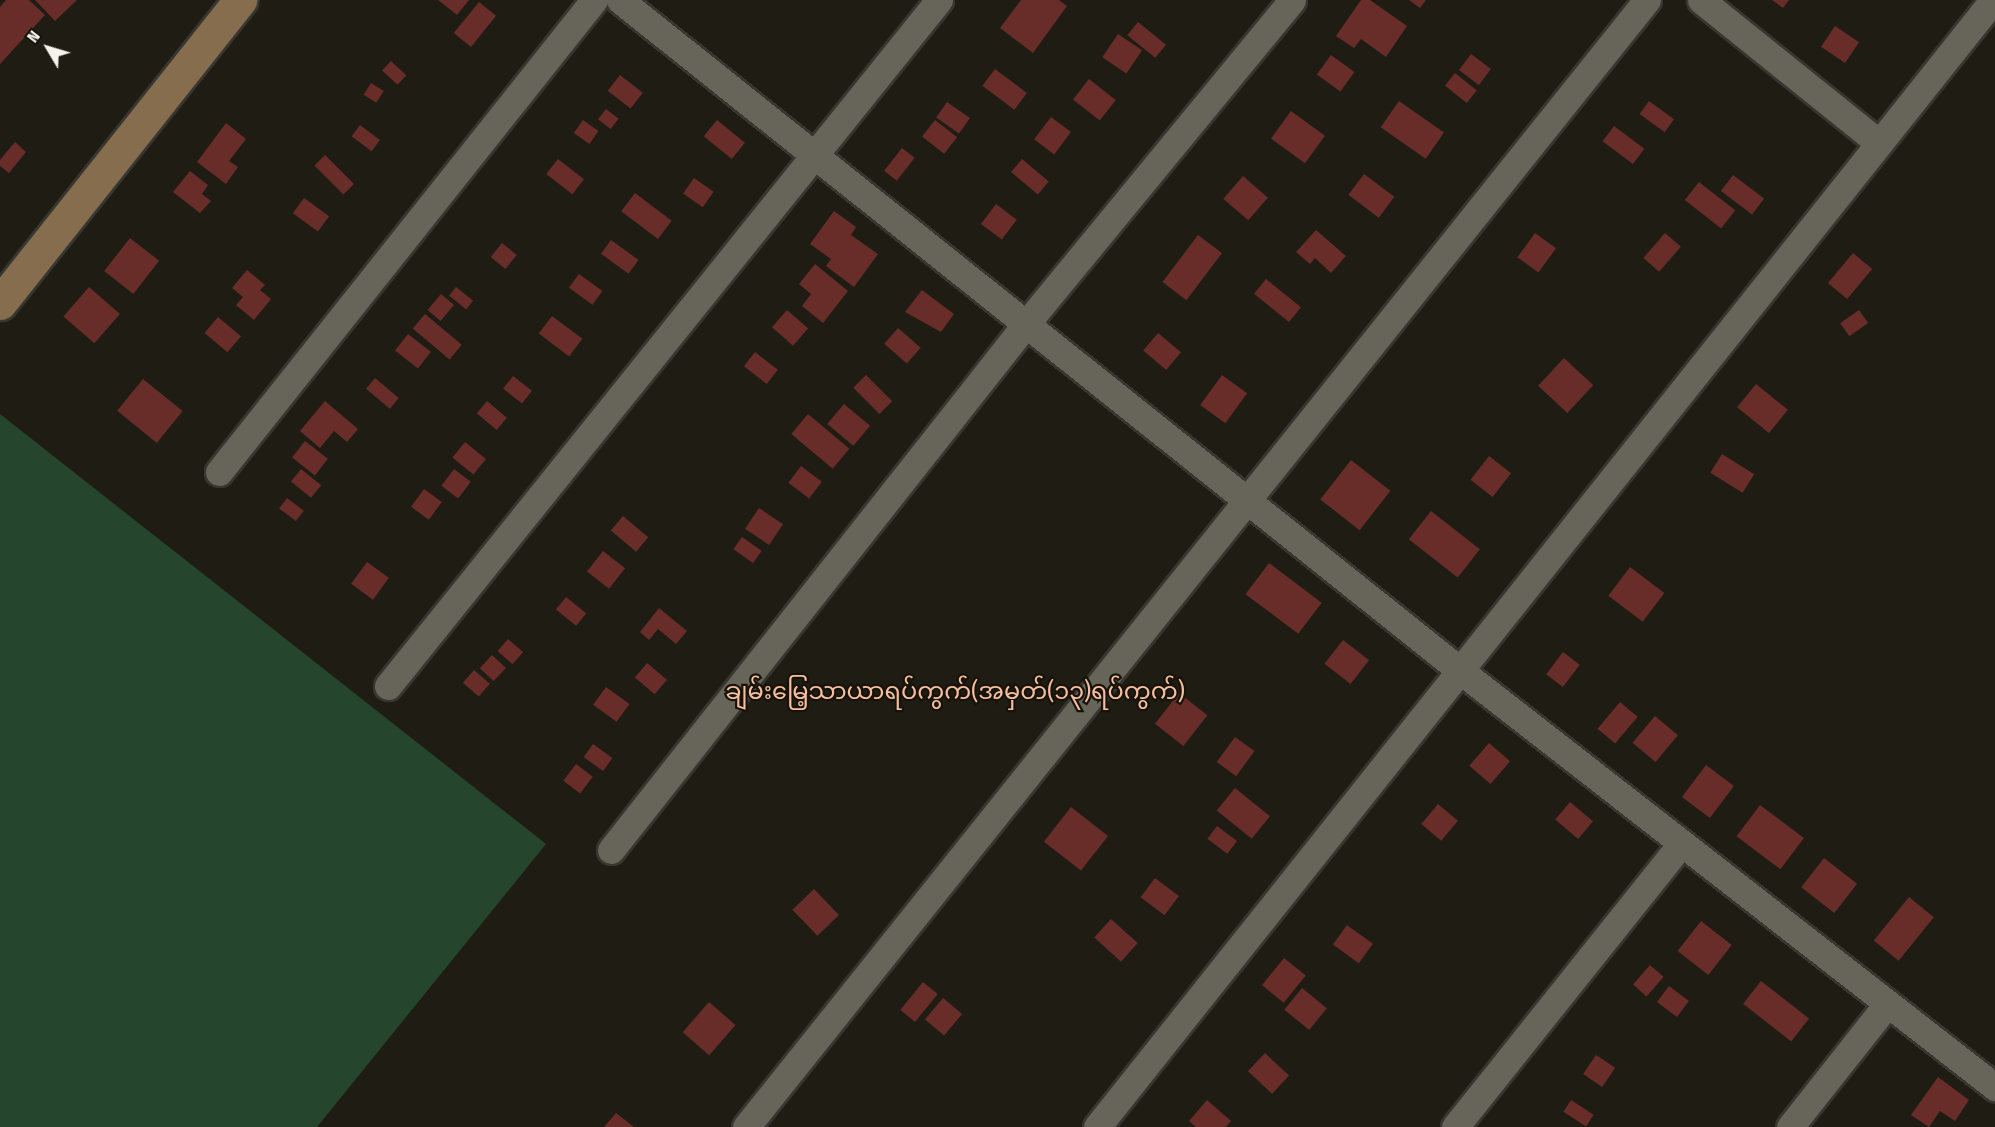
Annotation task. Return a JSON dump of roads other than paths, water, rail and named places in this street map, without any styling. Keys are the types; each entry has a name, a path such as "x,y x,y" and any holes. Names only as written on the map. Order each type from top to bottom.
{"main road":[{"path":"0,303 240,0"}],"street":[{"path":"219,472 594,0"},
{"path":"620,0 1462,672 1995,1087"},
{"path":"388,686 939,0"},
{"path":"611,850 1026,324 1292,0"},
{"path":"746,1127 1245,499 1647,0"},
{"path":"1701,0 1879,143"},
{"path":"1097,1127 1462,672 1993,0"},
{"path":"1455,1127 1681,844"},
{"path":"1790,1127 1887,1004"}],"district":[{"name":"ချမ်းမြေ့သာယာရပ်ကွက်(အမှတ်(၁၃)ရပ်ကွက်)","path":"955,692"}]}
